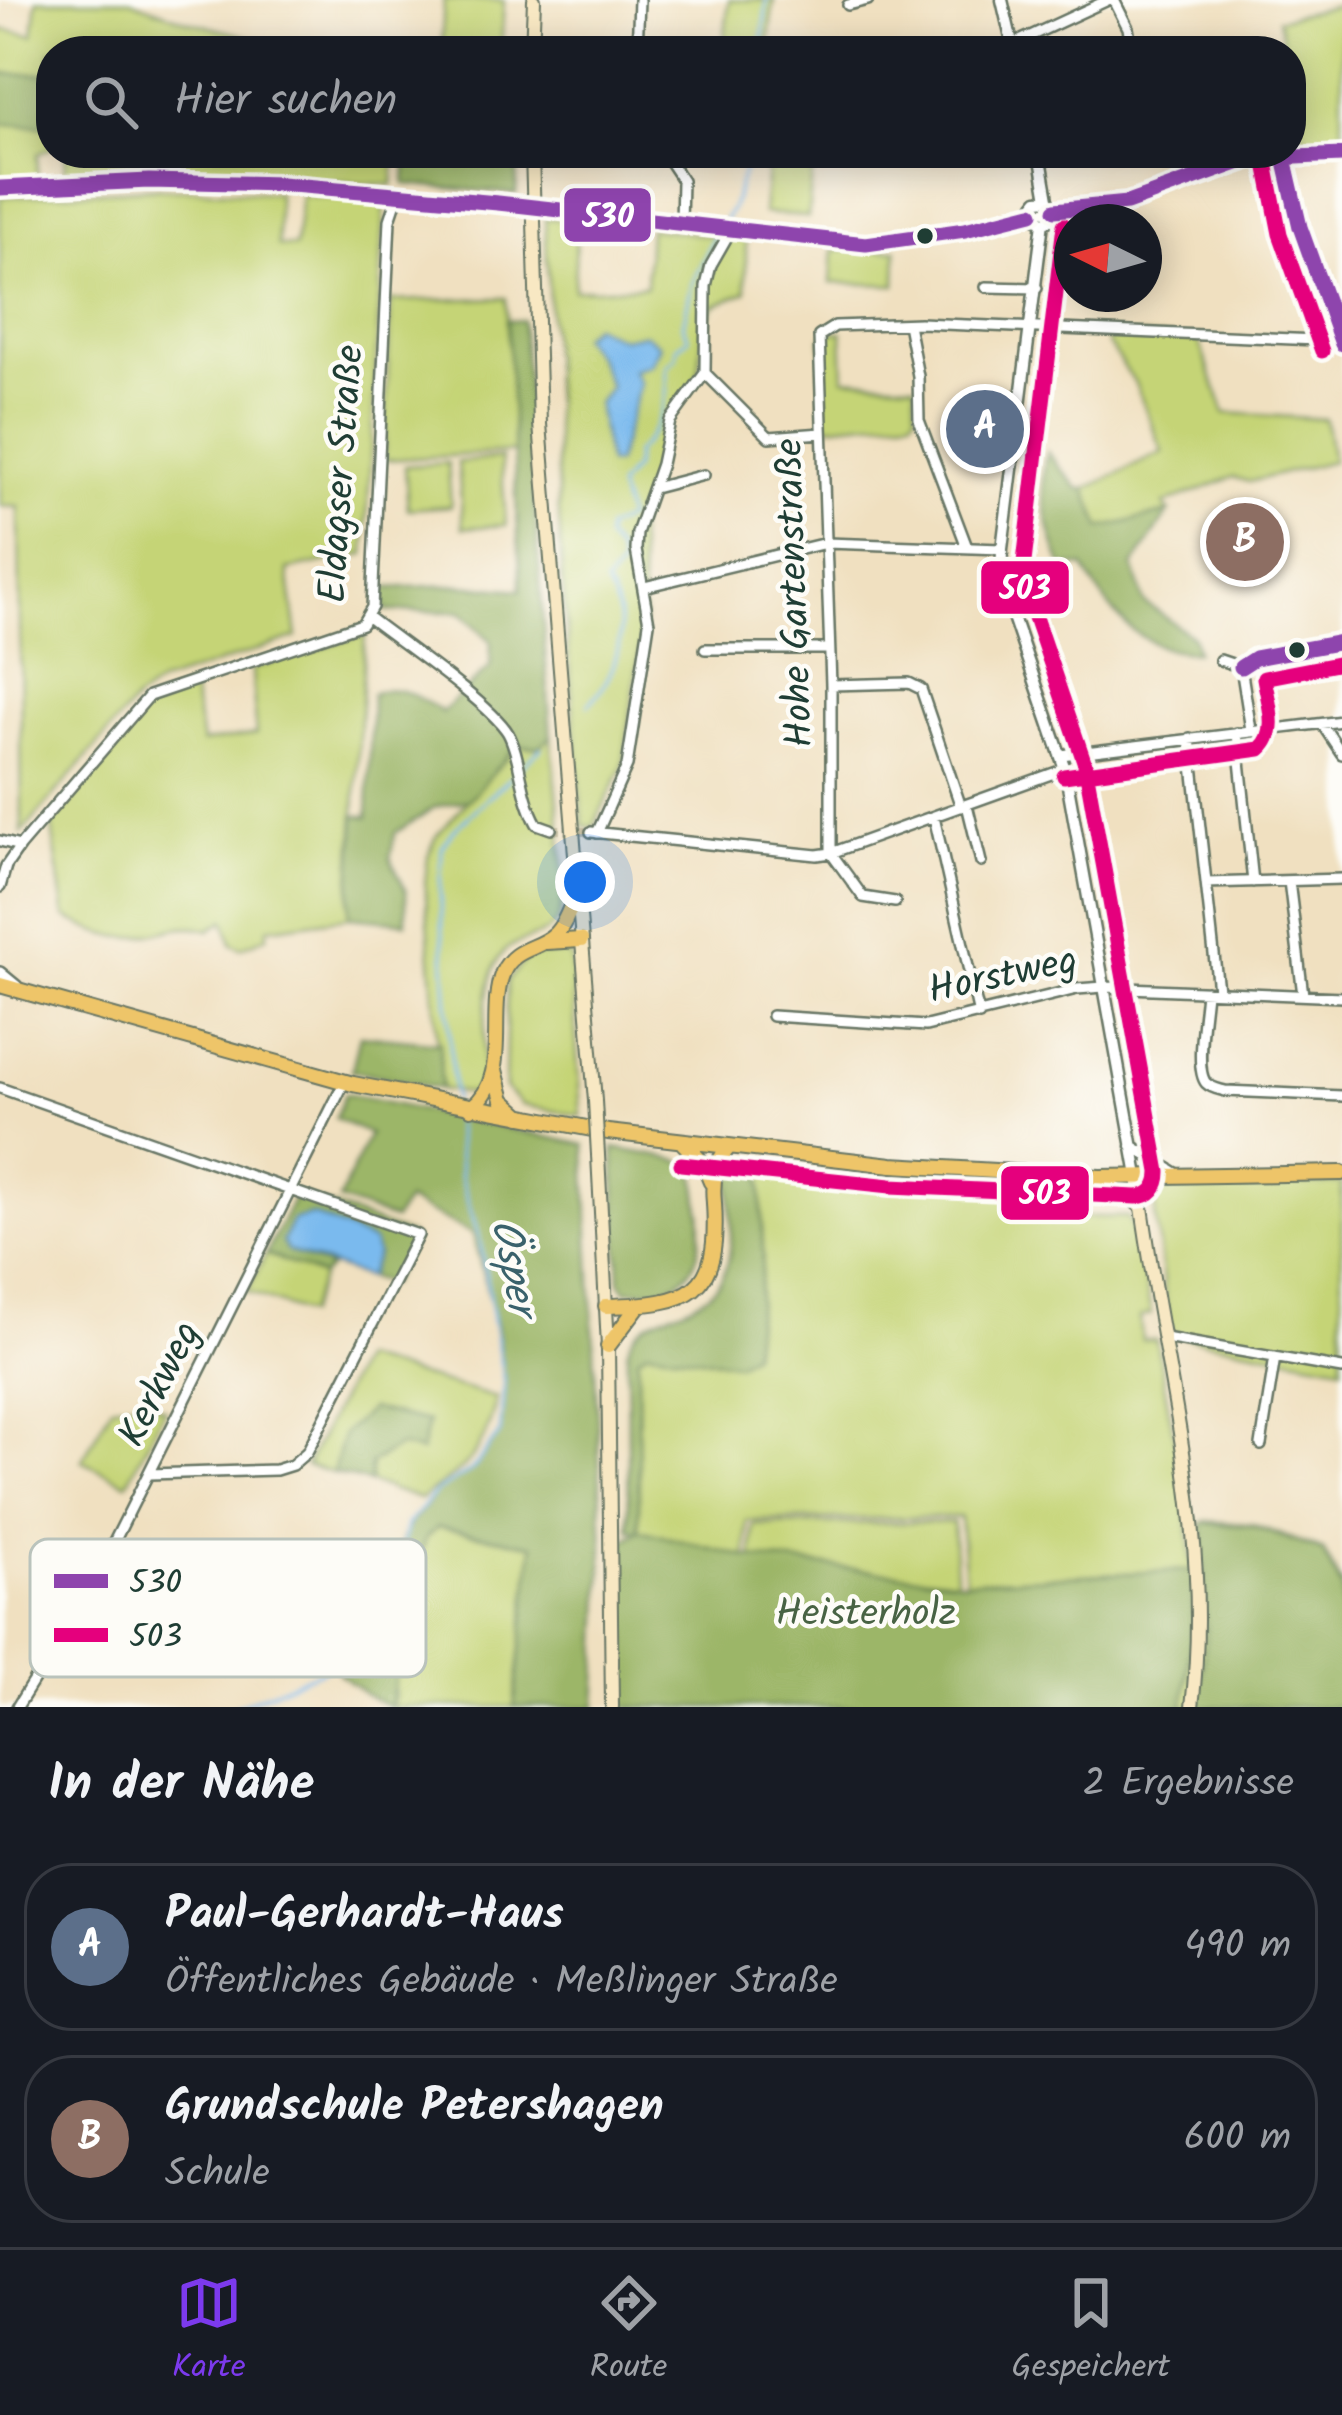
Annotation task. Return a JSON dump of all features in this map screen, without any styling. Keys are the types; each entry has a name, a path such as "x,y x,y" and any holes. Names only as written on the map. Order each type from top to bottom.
{"main road":[{"path":"533,36 534,0"},
{"path":"532,168 540,424 595,1101 606,1306 612,1707"},
{"path":"469,1108 485,1094 494,1059 502,975 520,951 557,933 577,892"},
{"path":"541,943 581,940"},
{"path":"0,985 345,1082 524,1118 683,1143 892,1165 1100,1177 1342,1172"},
{"path":"494,1059 503,1100 524,1118"},
{"path":"683,1143 703,1163 712,1186"},
{"path":"606,1306 678,1299 707,1274 716,1239 712,1186 716,1166 728,1148"},
{"path":"1138,1176 1192,1501 1199,1652 1192,1707"},
{"path":"1100,1177 1142,1208"},
{"path":"608,1346 639,1305"}],"street":[{"path":"638,36 639,0"},
{"path":"848,5 868,0"},
{"path":"1002,0 1010,36"},
{"path":"1036,36 1111,0 1130,36"},
{"path":"1306,157 1342,155"},
{"path":"674,168 682,180 681,223"},
{"path":"1043,168 1052,205 1051,220 1043,222"},
{"path":"1032,213 1034,203 1126,202 1216,168"},
{"path":"967,547 919,420 918,376 908,324 1030,325 1341,342 1338,322 1300,227 1286,168"},
{"path":"0,188 149,181 281,184 517,205"},
{"name":"Eldagser Straße","path":"0,887 6,866 20,846 149,696 326,637 368,617 390,220 398,196"},
{"path":"550,209 812,241 887,244 1032,213"},
{"path":"1032,213 1043,222"},
{"path":"1043,222 1001,581 1065,769 1138,1176"},
{"path":"729,230 706,286 705,373 670,421 638,533 636,550 650,623 627,766 594,832 817,855 1065,769"},
{"path":"986,287 1037,288"},
{"name":"Hohe Gartenstraße","path":"831,853 831,686 819,336 835,326 908,324"},
{"path":"705,373 769,437 822,433"},
{"path":"1018,410 1031,424"},
{"path":"654,488 704,476"},
{"path":"644,586 826,544 1002,548"},
{"path":"368,617 508,733 537,824 551,829"},
{"path":"1220,660 1241,667 1256,658 1342,642"},
{"path":"705,649 829,649"},
{"path":"1241,667 1251,730"},
{"path":"831,686 908,683 921,689 981,862"},
{"path":"1061,755 1342,721"},
{"path":"1322,724 1342,754"},
{"path":"1238,734 1252,882"},
{"path":"1190,738 1212,991 1201,1062 1203,1078 1209,1087 1225,1091 1342,1096"},
{"path":"934,818 979,1015"},
{"path":"0,841 20,846"},
{"path":"831,853 863,897 896,902"},
{"path":"1206,883 1342,879"},
{"path":"1289,880 1303,995"},
{"path":"0,972 26,993"},
{"name":"Horstweg","path":"772,1016 915,1027 1077,988 1103,987 1342,997"},
{"name":"Kerkweg","path":"116,1539 345,1082"},
{"path":"0,1088 418,1235 307,1452 292,1465 276,1470 150,1474"},
{"path":"1132,1146 1180,1176"},
{"path":"1165,1338 1342,1369"},
{"path":"1261,1445 1275,1357"},
{"name":"Kerkweg","path":"17,1707 36,1677"}],"green space":[{"path":"37,0 130,0 244,36 36,36 36,74 0,74 0,29 33,35"},
{"path":"444,0 504,0 502,36 442,36"},
{"path":"729,0 774,0 769,36 725,36"},
{"path":"1342,5 1342,136 1306,144 1306,36 1282,36 1278,19"},
{"path":"0,74 36,74 36,125 0,124"},
{"path":"0,124 36,125 37,178 0,180"},
{"path":"65,168 394,168 393,185 158,171 64,175"},
{"path":"406,168 517,168 516,194 405,184"},
{"path":"768,168 813,168 808,217 763,213"},
{"path":"153,188 278,193 278,246 295,247 301,195 385,200 365,554 288,570 297,637 160,683 136,700 22,833 19,507 0,506 0,197"},
{"path":"545,218 577,220 574,290 646,286 649,228 746,240 746,292 713,306 703,328 699,370 693,386 663,423 657,459 637,519 644,619 623,767 593,827 583,826 562,578"},
{"path":"833,250 897,250 896,285 831,283"},
{"path":"506,298 515,452 384,460 391,301"},
{"path":"522,320 551,737 539,747 516,746 469,800 435,807 395,833 390,858 406,891 406,922 349,917 356,815 368,817 372,694 400,691 442,712 490,667 491,641 461,612 387,611 381,601 384,588 458,585 521,590 507,321"},
{"path":"827,332 842,332 844,378 915,384 916,413 911,418 825,426 822,338"},
{"path":"1109,334 1198,339 1225,413 1325,419 1332,461 1249,482 1233,477 1164,504 1169,512 1100,529 1086,489 1163,452 1134,381 1108,344"},
{"path":"1047,452 1078,488 1086,489 1101,528 1169,512 1133,566 1144,602 1193,637 1196,651 1160,646 1144,638 1116,614 1084,567 1062,565 1046,510"},
{"path":"501,458 506,525 463,528 458,462"},
{"path":"448,463 451,506 408,509 405,466"},
{"path":"365,634 349,917 268,928 267,936 241,948 232,944 225,920 209,930 189,927 122,937 65,917 51,821 142,711 153,701 192,688 202,743 256,734 252,669"},
{"path":"551,737 563,887 557,922 508,948 499,958 488,990 482,1082 476,1095 441,1089 425,883 428,856 437,835 517,746 538,747"},
{"path":"529,955 571,957 581,1116 522,1105 505,1088 507,981"},
{"path":"360,1035 440,1043 441,1089 352,1070"},
{"path":"345,1094 585,1145 603,1549 596,1707 514,1707 533,1545 438,1527 426,1539 402,1539 437,1491 472,1470 500,1433 504,1384 496,1326 473,1234 406,1201 394,1220 339,1200 369,1134 335,1118"},
{"path":"614,1148 679,1160 695,1170 700,1216 697,1256 689,1272 675,1283 655,1290 626,1290 620,1281"},
{"name":"Heisterholz","path":"733,1168 754,1169 761,1176 763,1257 752,1353 737,1363 647,1350 638,1357 639,1530 746,1557 964,1581 1193,1570 1184,1707 623,1707 624,1541 638,1531 629,1529 627,1352 645,1325 692,1304 719,1281 730,1251"},
{"path":"754,1169 1047,1194 1068,1217 1128,1217 1138,1243 1151,1314 1140,1317 1142,1340 1156,1340 1185,1496 1193,1570 965,1581 960,1517 747,1521 746,1557 640,1531 752,1566 753,1525 953,1522 957,1592 1214,1572 1206,1521 1252,1524 1323,1550 1342,1584 1342,1707 631,1707 639,1530 638,1357 647,1350 737,1363 752,1353 763,1257 761,1176"},
{"path":"1342,1183 1342,1366 1178,1336 1169,1329 1156,1198 1168,1188"},
{"path":"303,1196 413,1238 390,1284 368,1278 377,1254 289,1251 330,1267 322,1276 266,1254 293,1200"},
{"path":"266,1254 322,1276 307,1314 247,1292"},
{"path":"360,1359 497,1398 472,1458 421,1499 370,1483 370,1464 399,1446 421,1451 428,1422 343,1434 333,1473 306,1465"},
{"path":"144,1400 165,1409 127,1483 82,1461 112,1405"},
{"path":"371,1409 428,1422 421,1452 399,1446 370,1464 370,1483 333,1473 343,1434"},
{"path":"1202,1523 1252,1526 1322,1551 1342,1588 1342,1707 1199,1707 1206,1628"},
{"path":"438,1527 534,1545 514,1707 391,1707 392,1677 426,1677 426,1538"},
{"path":"344,1677 395,1677 390,1707"}],"water":[{"path":"593,325 621,338 645,334 660,345 651,364 633,370 640,383 616,464 608,464 597,404 610,387 581,336"},
{"path":"313,1215 373,1242 377,1254 368,1278 288,1251 282,1242 293,1220"}],"waterway":[{"name":"Ösper","path":"763,36 767,0"},
{"name":"Ösper","path":"720,227 732,208 744,168"},
{"name":"Ösper","path":"588,705 607,679 618,648 618,615 605,585 621,566 617,551 606,539 607,529 627,519 618,487 634,468 635,453 661,414 666,367 676,357 677,347 689,338 683,325 692,284 715,235"},
{"name":"Ösper","path":"454,1100 440,890 442,848 452,832 541,748"},
{"name":"Ösper","path":"403,1539 407,1524 437,1491 471,1471 500,1433 504,1384 480,1241 461,1179 454,1109"},
{"name":"Ösper","path":"234,1707 306,1677"}],"tunnel":[{"path":"551,829 591,832"}],"transit line":[{"name":"530","path":"1306,157 1342,155"},
{"name":"530","path":"1117,204 1224,168"},
{"name":"503","path":"1267,168 1280,234 1322,351"},
{"name":"530","path":"1286,168 1300,227 1342,344"},
{"name":"530","path":"0,188 149,181 281,184 866,244 965,230 1032,213"},
{"name":"503","path":"681,1164 891,1186 1137,1197 1150,1193 1158,1182 1085,764 1022,579 1054,309"},
{"name":"530","path":"1241,667 1255,658 1342,642"},
{"name":"503","path":"1064,776 1260,749 1271,725 1264,678 1342,663"}],"place":[{"name":"Paul-Gerhardt-Haus","path":"985,429"},
{"name":"Grundschule Petershagen","path":"1245,542"}]}
